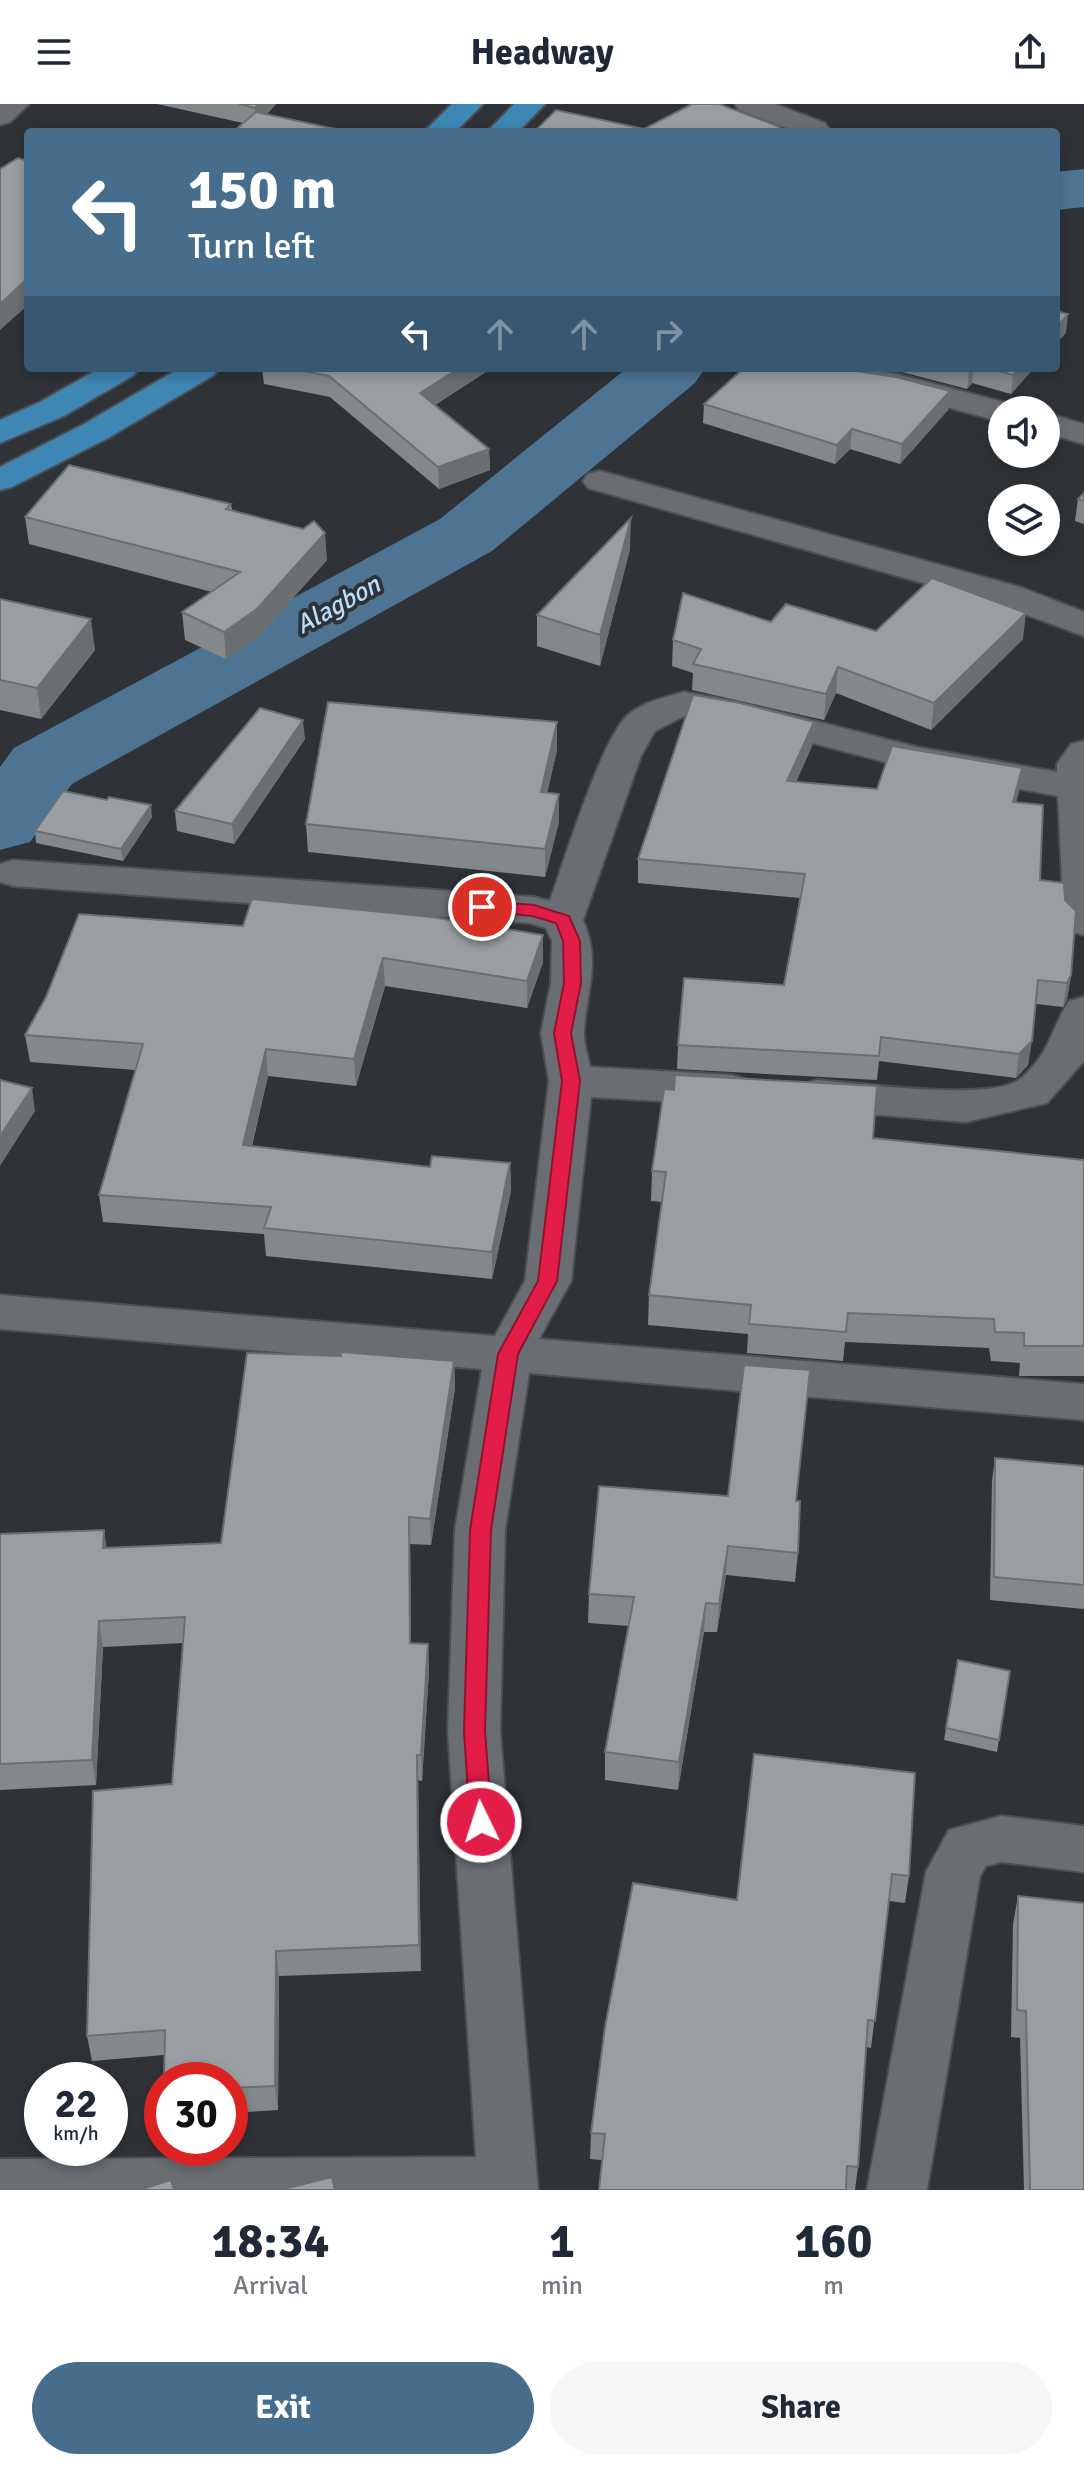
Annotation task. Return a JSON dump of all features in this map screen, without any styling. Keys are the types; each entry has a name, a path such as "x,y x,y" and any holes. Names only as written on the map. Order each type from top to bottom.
{"main road":[{"path":"442,128 469,104"},
{"path":"505,128 531,104"},
{"path":"0,433 52,409 116,372"},
{"path":"0,480 96,431 196,372"}],"street":[{"path":"0,116 15,104"},
{"path":"749,104 812,128"},
{"path":"819,372 897,384 988,408"},
{"path":"1060,427 1084,434"},
{"path":"600,481 1010,596 1084,625"},
{"path":"0,2187 507,2188 474,1731 480,1530 508,1354 548,1281 571,1081 562,1033 572,983 572,941 563,920 628,745 640,724 662,710 684,703 740,713 916,758 1081,770 1084,922"},
{"path":"13,873 534,910 563,920"},
{"path":"571,1081 879,1098 966,1107 1032,1093 1069,1051 1084,1011"},
{"path":"0,1312 1084,1402"},
{"path":"897,2190 953,1872 968,1847 1001,1839 1084,1849"}],"building":[{"path":"692,104 719,104 780,127 778,128 646,128"},
{"path":"556,110 639,128 538,128"},
{"path":"256,112 331,128 238,128"},
{"path":"18,158 24,160 24,282 0,304 0,169"},
{"path":"1060,312 1068,314 1060,323"},
{"path":"308,372 453,372 420,393 489,449 438,467 329,376"},
{"path":"740,372 863,372 950,391 902,444 852,429 837,445 704,404"},
{"path":"69,465 231,504 226,509 303,529 314,521 325,533 257,609 224,632 182,612 240,572 25,517"},
{"path":"631,518 600,635 537,615"},
{"path":"932,578 1026,613 934,703 838,667 826,694 693,664 701,649 673,640 683,593 771,622 786,604 876,631"},
{"path":"0,599 91,619 37,688 0,680"},
{"path":"693,695 740,703 814,722 787,781 877,789 892,746 1022,768 1013,802 1043,805 1040,880 1064,883 1065,900 1076,911 1071,975 1067,983 1038,980 1032,1041 1019,1054 881,1037 879,1056 678,1045 684,978 784,985 805,874 638,859"},
{"path":"328,702 557,722 541,792 559,794 545,849 306,824"},
{"path":"260,708 303,720 232,824 175,811"},
{"path":"63,791 151,805 121,849 35,831"},
{"path":"252,899 432,917 543,935 527,981 383,958 354,1059 266,1049 243,1145 430,1167 432,1156 510,1163 492,1252 264,1228 271,1207 99,1195 143,1044 25,1035 46,997 79,914 243,926"},
{"path":"675,1075 877,1086 873,1138 1084,1160 1084,1346 1024,1346 1024,1333 995,1332 994,1319 848,1313 846,1332 749,1324 751,1305 649,1295 666,1172 652,1171 664,1089 674,1090"},
{"path":"0,1080 32,1088 0,1136"},
{"path":"341,1352 454,1361 430,1519 409,1517 410,1643 428,1644 421,1755 417,1755 419,1945 276,1951 275,2086 248,2087 248,2062 164,2062 165,2030 87,2036 93,1791 172,1784 185,1617 99,1621 92,1760 0,1764 0,1534 104,1530 103,1548 221,1543 247,1353 341,1356"},
{"path":"744,1365 810,1370 796,1501 800,1501 798,1553 728,1546 719,1604 706,1603 679,1762 605,1752 634,1597 589,1594 599,1486 728,1496"},
{"path":"995,1458 1084,1466 1084,1585 994,1577"},
{"path":"958,1660 1010,1671 999,1740 946,1728"},
{"path":"754,1754 915,1773 909,1876 892,1874 875,2021 868,2020 858,2167 847,2166 846,2190 599,2190 605,2134 591,2133 605,2027 633,1883 737,1900"},
{"path":"1018,1896 1084,1903 1084,2190 1030,2190 1026,2011 1017,2010"},
{"path":"332,2177 335,2190 280,2190"},
{"path":"171,2180 174,2190 139,2190"}],"waterway":[{"name":"Alagbon","path":"1060,191 1084,188"},
{"name":"Alagbon","path":"0,824 43,766 466,535 665,372"}],"route":[{"path":"481,1822 474,1731 480,1530 508,1354 548,1281 571,1081 562,1033 572,983 572,941 563,920 534,910 482,907"}]}
